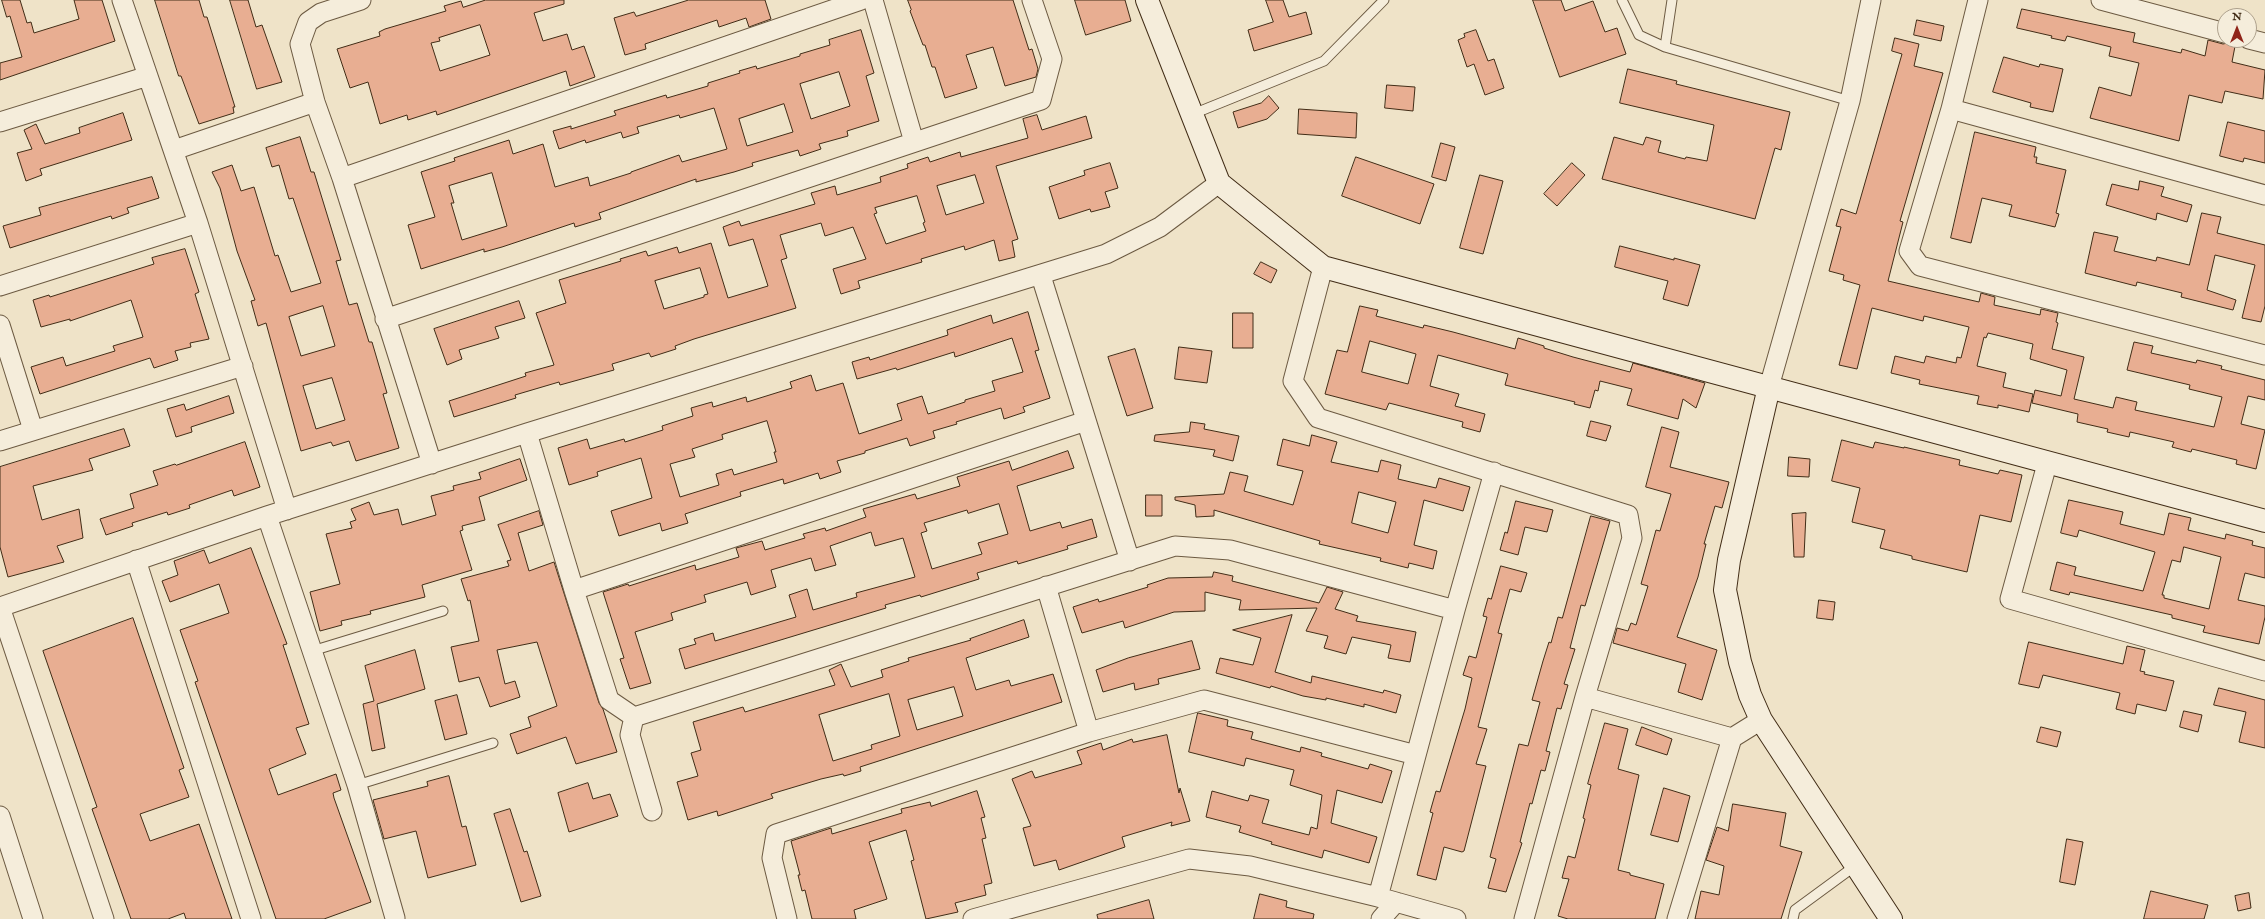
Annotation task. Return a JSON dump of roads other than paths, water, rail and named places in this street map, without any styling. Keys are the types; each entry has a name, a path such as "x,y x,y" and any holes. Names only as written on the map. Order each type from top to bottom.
{"street":[{"path":"122,0 198,223 287,510"},
{"path":"360,0 321,13 308,22 300,44 315,102 342,178 385,319 432,464"},
{"path":"342,178 861,0"},
{"path":"873,0 914,142"},
{"path":"385,319 1041,100 1052,59 1032,0"},
{"path":"1148,0 1219,183 1323,267 1769,387 2047,464 2265,521"},
{"path":"1871,0 1850,101 1769,387 1728,560 1725,590 1740,662 1750,695 1761,720 1891,919"},
{"path":"1978,0 1951,109 1909,251 1920,266 2265,355"},
{"path":"2101,0 2128,4 2217,31"},
{"path":"0,122 148,76"},
{"path":"174,150 315,102"},
{"path":"1951,109 2265,195"},
{"path":"104,919 0,607 267,516 527,433 1041,276 1106,254 1160,227 1219,183"},
{"path":"0,286 198,223"},
{"path":"1323,267 1293,381 1318,418 1628,515 1632,538 1585,697 1524,919"},
{"path":"1041,276 1130,561"},
{"path":"0,325 33,430"},
{"path":"0,441 243,366"},
{"path":"574,590 1086,421"},
{"path":"527,433 609,700 634,717"},
{"path":"2047,464 2010,599 2265,671"},
{"path":"1381,919 1387,899 1416,755 1494,472"},
{"path":"267,516 357,785 395,918"},
{"path":"634,717 1175,546 1230,550 1455,610"},
{"path":"136,560 251,919"},
{"path":"1046,586 1089,732"},
{"path":"1585,697 1732,738"},
{"path":"787,919 772,858 776,834 1089,732 1204,700 1416,755"},
{"path":"634,717 630,735 652,811"},
{"path":"1678,919 1732,738 1761,720"},
{"path":"0,816 33,919"},
{"path":"973,919 1189,859 1250,866 1387,899 1456,919"}],"lane":[{"path":"1193,114 1324,61 1384,0"},
{"path":"1622,0 1639,35 1665,47 1850,101"},
{"path":"1665,47 1672,0"},
{"path":"312,651 443,611"},
{"path":"357,785 493,743"},
{"path":"1793,919 1795,910 1855,866"}]}
